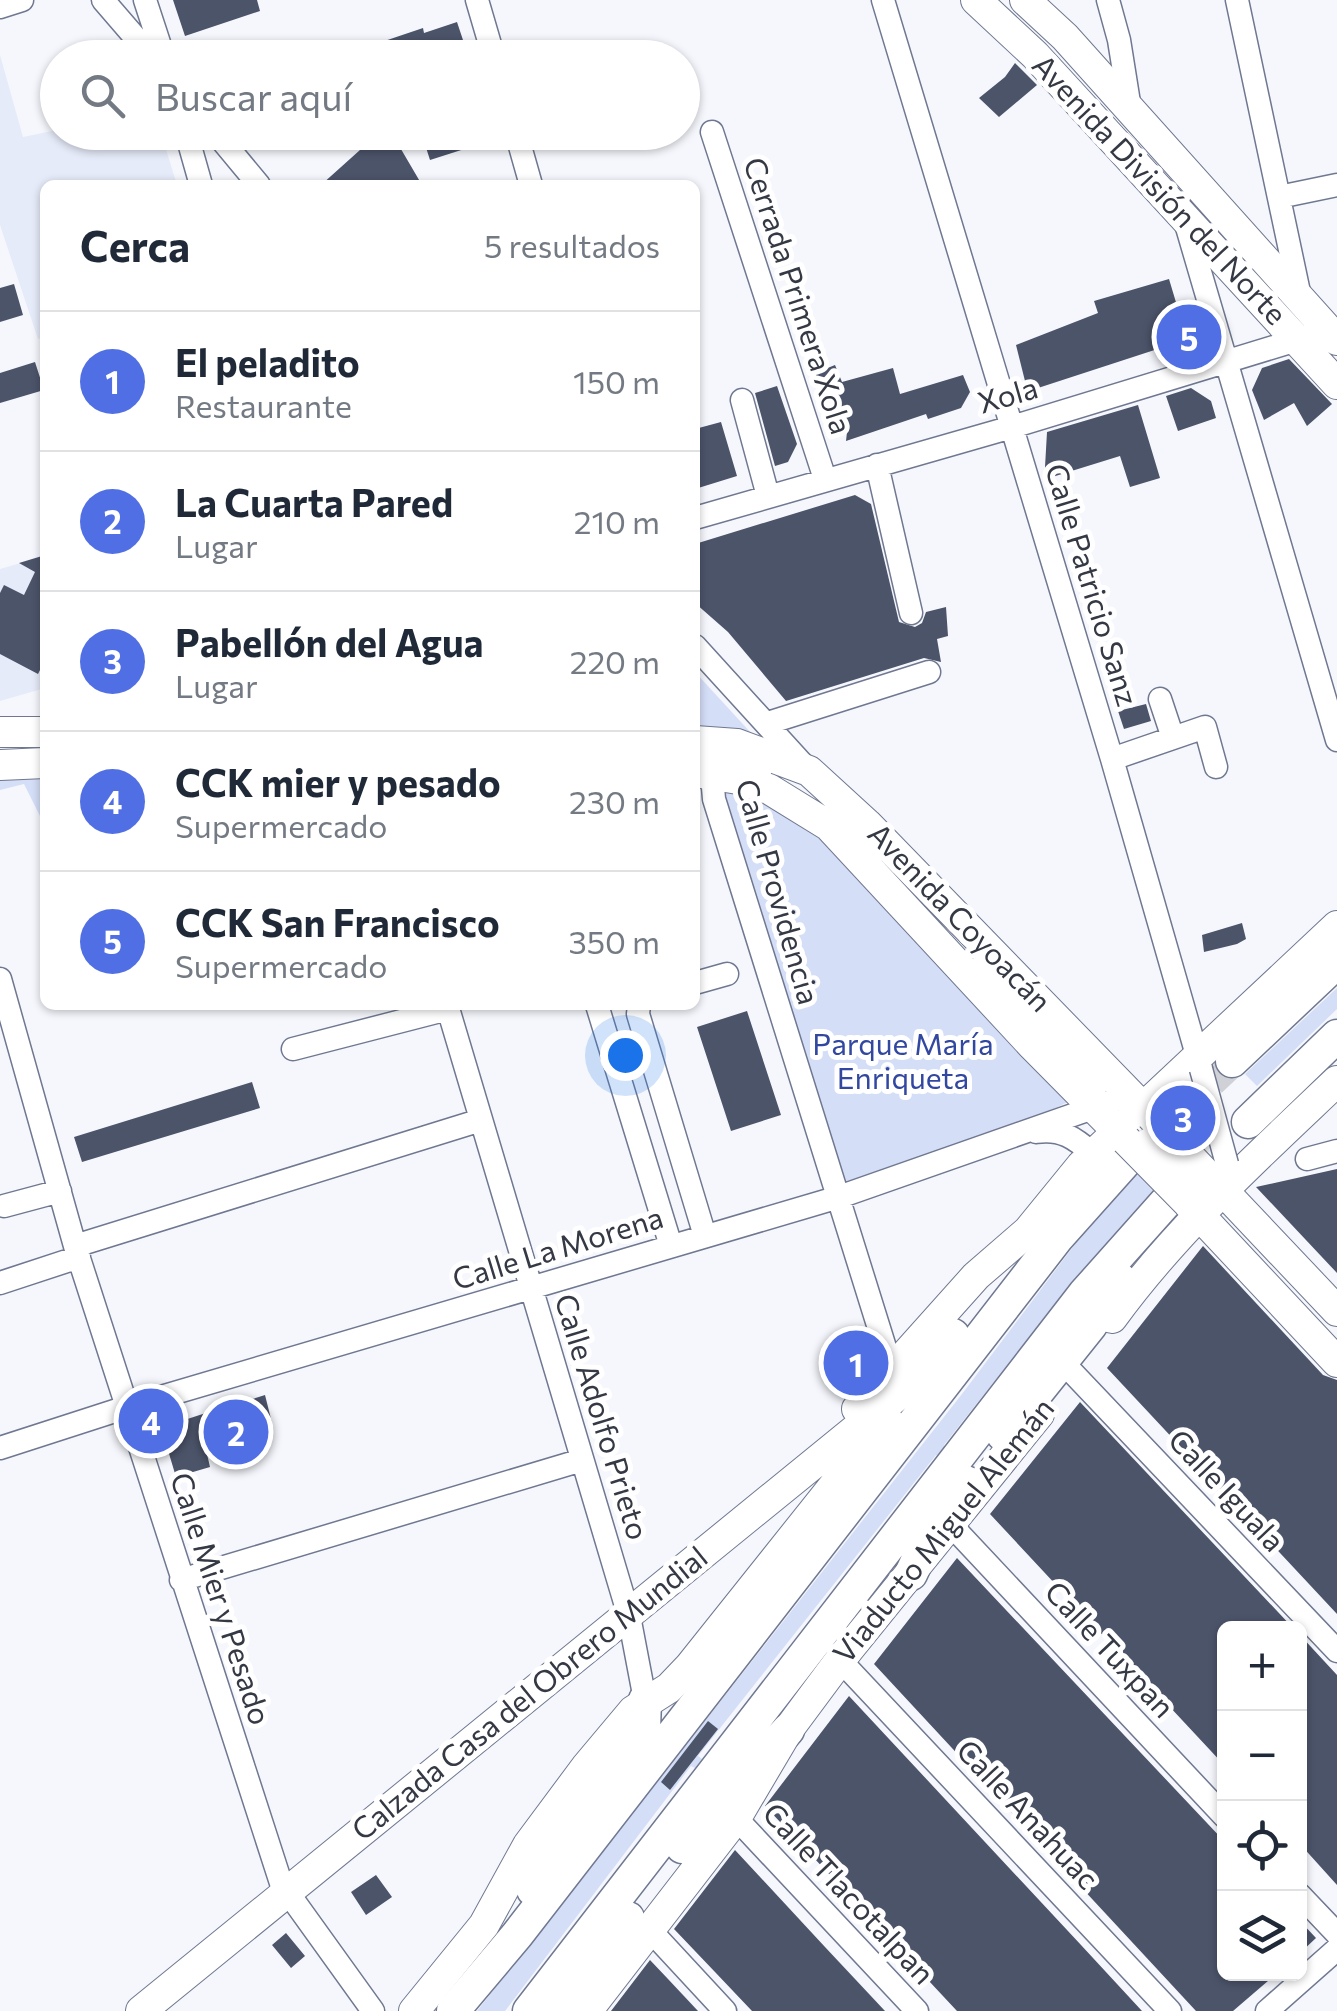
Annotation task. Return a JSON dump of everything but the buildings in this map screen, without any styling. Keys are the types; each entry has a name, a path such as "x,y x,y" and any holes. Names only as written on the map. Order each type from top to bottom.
{"highway":[{"path":"1210,1062 1337,962"},
{"path":"1248,1122 1337,1036"},
{"path":"453,2011 1058,1237 1123,1124"},
{"path":"911,1574 949,1504 1090,1325 1126,1269 1197,1196"},
{"name":"Viaducto Miguel Alemán","path":"529,2011 1084,1294 1197,1196"},
{"path":"906,1374 1058,1237"},
{"path":"516,1935 546,1860 644,1730 646,1700"},
{"path":"560,2011 662,1872 716,1806 788,1730"}],"main road":[{"name":"Avenida División del Norte","path":"976,0 1035,55 1337,384"},
{"name":"Avenida División del Norte","path":"1025,0 1065,37 1334,333"},
{"path":"0,732 40,732"},
{"path":"700,741 737,744 809,771"},
{"path":"0,765 40,763"},
{"name":"Avenida Coyoacán","path":"700,768 769,789 829,826 1197,1196"},
{"name":"Avenida Coyoacán","path":"809,771 867,824 1123,1124"},
{"path":"414,2011 484,1925 528,1845 586,1767 646,1700 662,1693 690,1666 976,1276 1028,1230 1058,1192 1123,1124 1210,1062 1337,926"},
{"name":"Viaducto Miguel Alemán","path":"587,2011 736,1818 788,1730 840,1660 1072,1372 1197,1196 1337,1081"},
{"path":"1197,1196 1337,1310"},
{"path":"1197,1196 1337,1362"},
{"name":"Calzada Casa del Obrero Mundial","path":"151,2008 286,1892 799,1475 906,1374"}],"street":[{"path":"0,6 22,0"},
{"path":"103,0 137,40"},
{"path":"145,0 158,40"},
{"path":"477,0 489,40"},
{"name":"Calle Patricio Sanz","path":"883,0 1112,760 1210,1062 1197,1196 1337,1352"},
{"path":"1108,0 1130,109"},
{"path":"1236,0 1301,300"},
{"name":"Cerrada Primera Xola","path":"712,132 826,479"},
{"path":"191,150 200,180"},
{"path":"228,150 255,180"},
{"path":"521,150 530,180"},
{"path":"206,180 212,171 240,165"},
{"path":"1279,197 1337,185"},
{"path":"1185,220 1337,740"},
{"name":"Xola","path":"700,516 1296,340 1334,333"},
{"path":"742,400 768,496"},
{"path":"877,464 911,613"},
{"name":"Avenida Coyoacán","path":"700,651 809,771"},
{"path":"768,723 929,672"},
{"path":"1160,699 1173,738"},
{"path":"0,732 40,720"},
{"path":"1112,760 1205,728 1216,767"},
{"path":"0,752 40,749"},
{"path":"700,768 726,761 774,778 809,796 840,820 1123,1124 1077,1140 1060,1132 1013,1136"},
{"name":"Calle Providencia","path":"700,768 714,799 838,1197 906,1374"},
{"path":"700,982 728,974"},
{"name":"Calle Mier y Pesado","path":"0,979 77,1252 286,1892 373,2011"},
{"path":"292,1049 437,1010"},
{"name":"Calle Adolfo Prieto","path":"449,1010 629,1616 646,1700"},
{"path":"598,1010 671,1246"},
{"path":"638,1010 706,1236"},
{"path":"0,1283 77,1252 481,1120"},
{"name":"Calle La Morena","path":"0,1448 838,1197 1013,1136 1123,1124"},
{"path":"1307,1158 1337,1151"},
{"path":"4,1206 60,1191"},
{"path":"1197,1196 1233,1214 1337,1326"},
{"name":"Calle Iguala","path":"1072,1372 1337,1651"},
{"path":"181,1580 582,1460"},
{"name":"Calle Tuxpan","path":"951,1525 1217,1809"},
{"name":"Calle Anahuac","path":"840,1660 1170,2011"},
{"name":"Calle Tlacotalpan","path":"736,1818 917,2011"},
{"path":"1307,1902 1337,1934"},
{"path":"649,1929 725,2011"},
{"path":"1268,2011 1337,1949"}],"shaded area":[{"path":"0,55 23,137 40,134 40,150 166,150 175,180 40,180 40,338 0,225"},
{"path":"40,557 40,689 0,701 0,569"}],"green space":[{"path":"700,677 752,734 700,732"},
{"path":"40,770 40,816 24,784 0,790 0,772"},
{"name":"Parque María Enriqueta","path":"717,783 798,812 1074,1099 1029,1121 841,1192"},
{"path":"1337,988 1337,1009 1257,1086 1245,1074"},
{"path":"1136,1172 1155,1191 1021,1348 944,1445 939,1457 936,1455 698,1756 702,1759 695,1768 691,1766 505,2011 477,2011 962,1394 1100,1211"}],"tunnel":[{"path":"1141,1147 1232,1061"}],"place":[{"name":"CCK San Francisco","path":"1189,337"},
{"name":"Pabellón del Agua","path":"1183,1118"},
{"name":"El peladito","path":"856,1363"},
{"name":"CCK mier y pesado","path":"151,1421"},
{"name":"La Cuarta Pared","path":"236,1432"}]}
